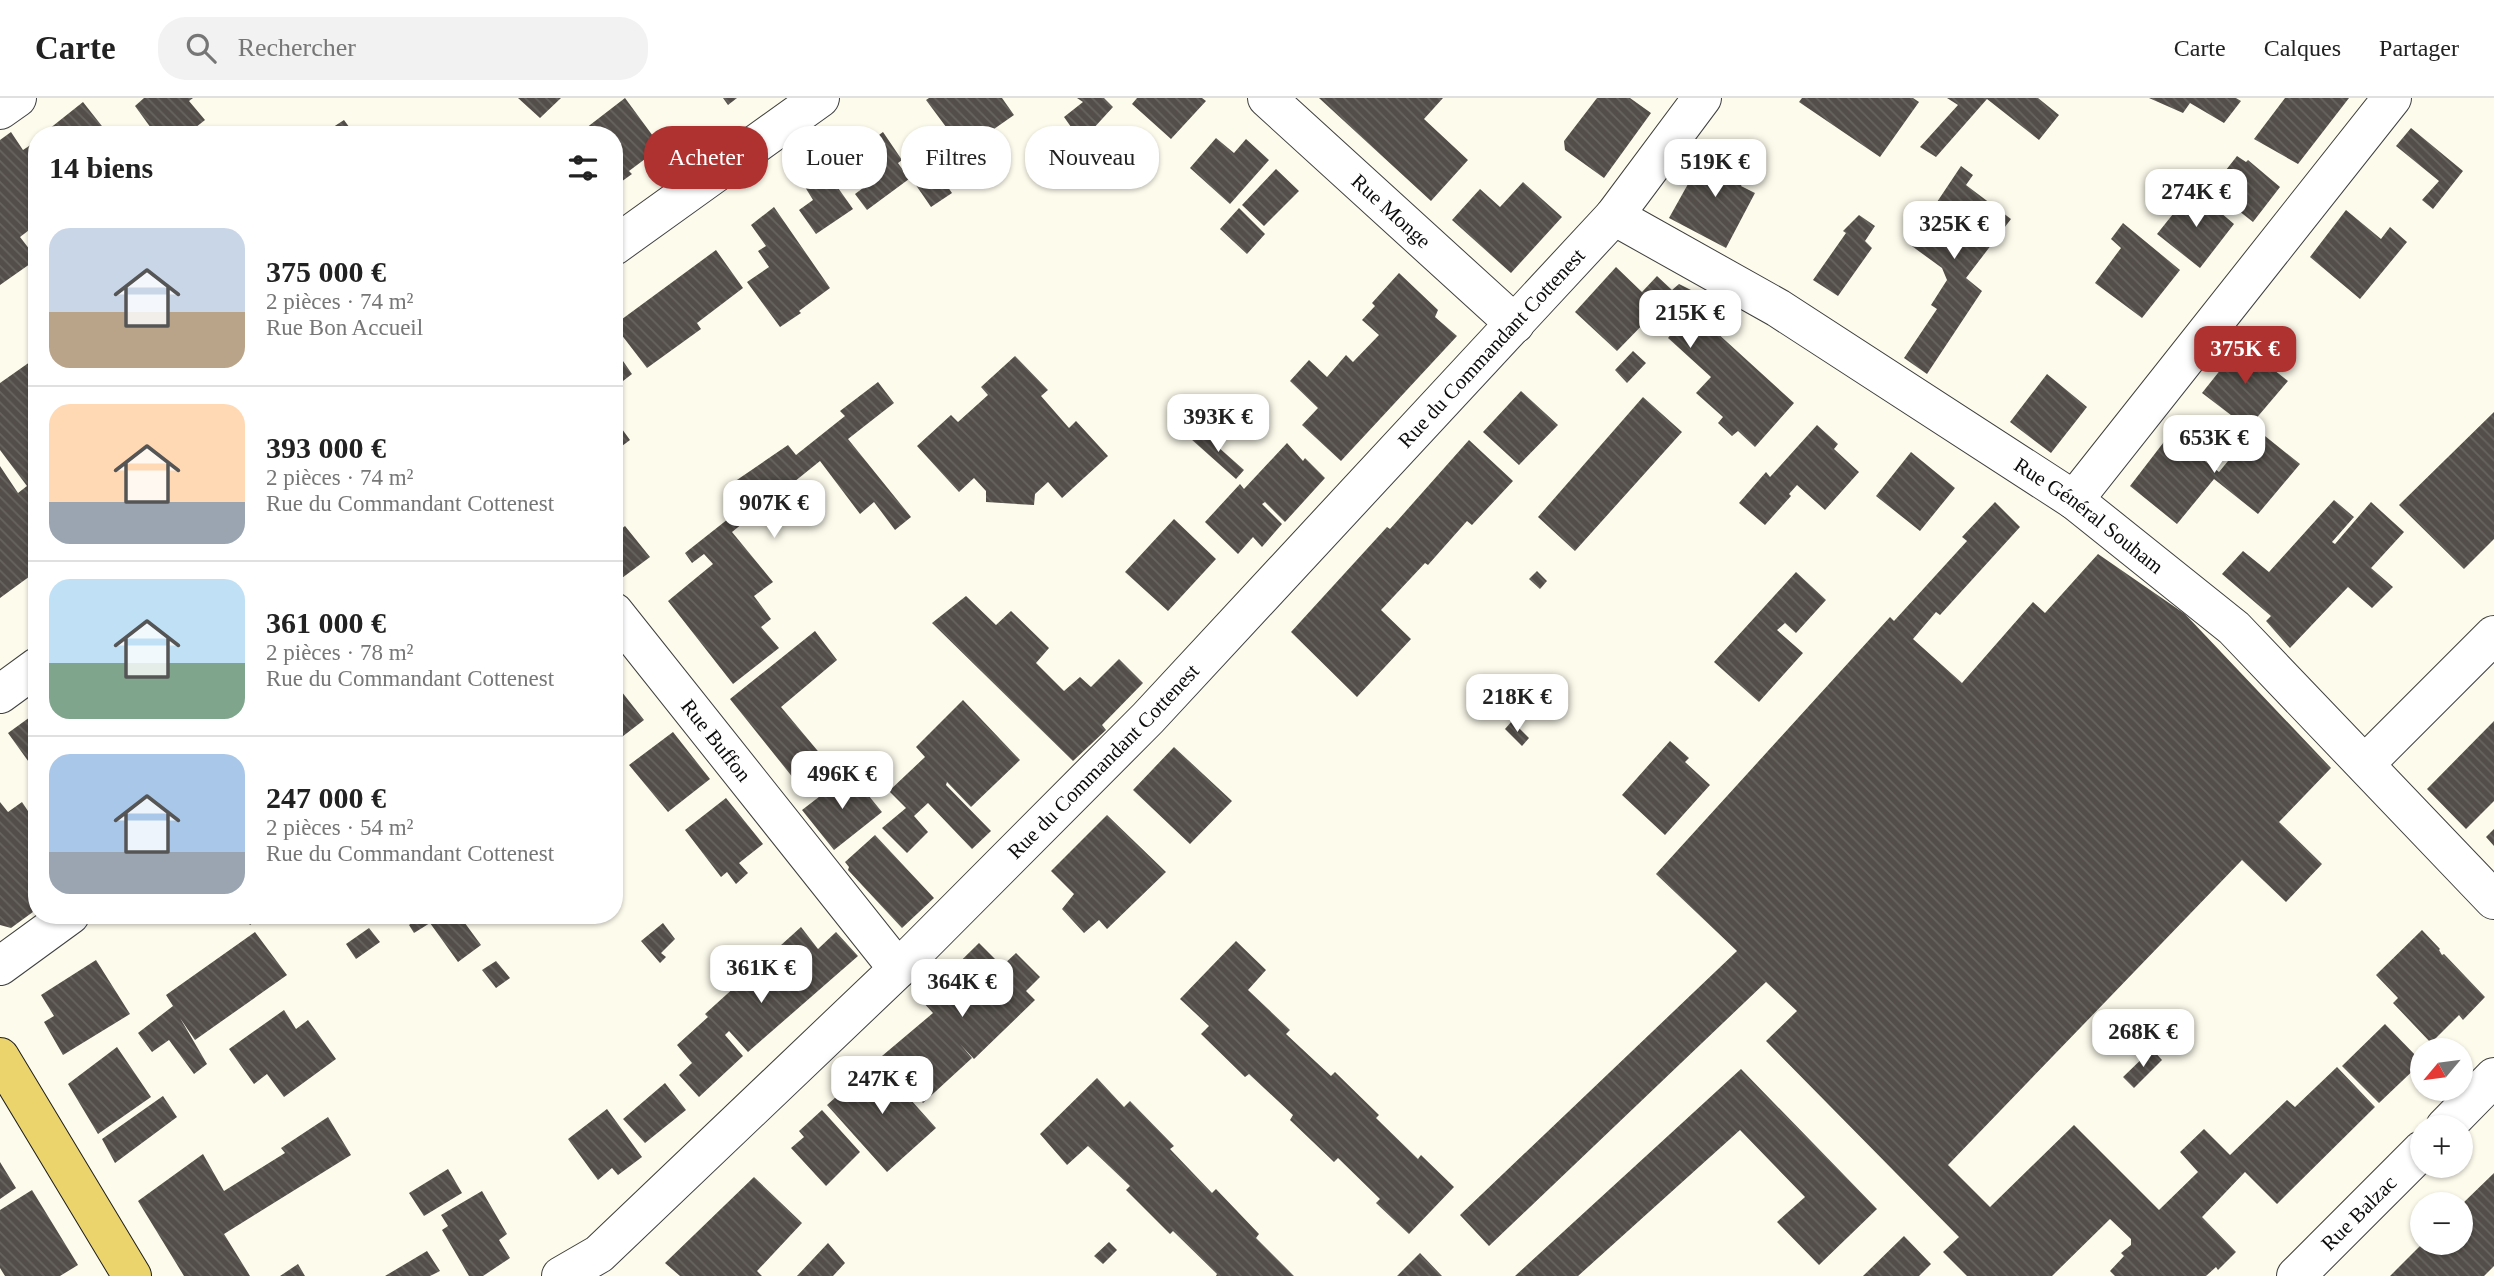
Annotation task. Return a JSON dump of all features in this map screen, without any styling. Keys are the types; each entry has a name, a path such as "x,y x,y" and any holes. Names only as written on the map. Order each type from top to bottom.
{"main road":[{"path":"0,1057 132,1276"}],"street":[{"path":"0,110 17,98"},
{"path":"623,240 820,98"},
{"name":"Rue Monge","path":"1267,98 1515,324"},
{"name":"Rue du Commandant Cottenest","path":"561,1276 611,1265 898,969 1148,718 1614,216 1702,98"},
{"path":"2074,500 2392,98"},
{"name":"Rue Général Souham","path":"1614,216 1778,308 2074,500 2234,628 2494,900"},
{"name":"Rue Buffon","path":"623,622 898,969"},
{"path":"2365,764 2494,635"},
{"path":"0,694 28,674"},
{"path":"0,965 57,924"},
{"path":"2457,1115 2494,1077"},
{"name":"Rue Balzac","path":"2296,1276 2410,1162"}],"building":[{"path":"144,98 193,98 189,101 205,120 197,126 149,126 135,106"},
{"path":"518,98 561,98 540,118"},
{"path":"625,98 646,126 644,160 629,171 632,174 623,180 623,126 589,126"},
{"path":"723,98 737,98 728,105"},
{"path":"1002,98 1014,115 998,126 945,126 926,100"},
{"path":"1077,98 1104,98 1113,107 1096,126 1070,126 1064,117 1083,102"},
{"path":"1137,98 1202,98 1206,101 1171,139 1132,104"},
{"path":"1319,98 1443,98 1424,119 1468,160 1431,201"},
{"path":"1597,98 1630,98 1651,113 1604,178 1565,150 1564,141"},
{"path":"1802,98 1913,98 1919,102 1880,157 1799,102"},
{"path":"1947,98 2038,98 2059,115 2039,140 1987,99 1936,157 1920,147 1958,105"},
{"path":"2149,98 2236,98 2241,101 2224,123 2190,103 2183,113"},
{"path":"2285,98 2349,98 2298,164 2254,139"},
{"path":"83,102 102,126 53,126"},
{"path":"344,120 348,126 335,126"},
{"path":"2411,128 2463,171 2433,209 2422,200 2439,181 2396,146"},
{"path":"11,132 23,150 28,147 28,231 20,237 28,247 28,265 0,285 0,140"},
{"path":"887,138 901,159 898,163 901,167 901,185 867,210 855,194 862,189 887,189"},
{"path":"1216,138 1234,153 1246,139 1269,160 1230,204 1190,168"},
{"path":"1707,150 1732,165 1736,159 1750,167 1741,186 1755,193 1726,248 1669,218"},
{"path":"2237,156 2246,162 2248,160 2280,187 2253,222 2220,196 2234,176 2226,170"},
{"path":"1961,166 1973,175 1966,185 2011,219 1966,278 1982,291 1927,374 1904,358 1937,309 1931,305 1947,280 1942,268 1909,244"},
{"path":"1276,169 1299,191 1264,226 1242,205"},
{"path":"1523,182 1562,217 1511,273 1452,220 1480,189 1500,207"},
{"path":"806,189 839,189 853,209 816,234 799,210 813,200"},
{"path":"919,189 949,189 952,193 931,207"},
{"path":"2193,189 2234,224 2200,268 2157,234"},
{"path":"774,207 830,288 780,327 747,282 769,267 758,251 766,246 751,225"},
{"path":"1239,208 1265,234 1247,254 1220,229"},
{"path":"2346,210 2381,239 2390,227 2407,242 2360,299 2310,257"},
{"path":"1859,215 1875,226 1865,241 1872,248 1838,296 1813,280 1846,233 1843,231"},
{"path":"2123,223 2180,270 2142,318 2095,283 2121,248 2111,239"},
{"path":"716,250 743,288 697,323 701,329 647,368 623,337 623,318"},
{"path":"1616,267 1642,292 1657,276 1672,290 1679,284 1705,297 1693,311 1794,403 1755,447 1738,431 1732,436 1718,423 1723,417 1696,393 1711,377 1668,338 1672,333 1652,315 1617,351 1575,312"},
{"path":"1399,273 1438,310 1435,317 1457,336 1341,461 1302,425 1318,408 1290,381 1309,360 1327,377 1346,355 1353,362 1379,335 1362,320 1375,306 1372,303"},
{"path":"2241,344 2288,381 2248,428 2202,393"},
{"path":"1633,351 1646,363 1627,383 1615,370"},
{"path":"1015,356 1048,390 1041,396 1069,428 1076,421 1108,456 1062,498 1048,482 1035,494 1034,505 986,502 986,491 974,478 959,492 917,446 951,415 958,422 988,395 981,387"},
{"path":"623,361 632,374 623,381"},
{"path":"28,363 28,578 0,598 0,466 18,493 27,486 0,450 0,383"},
{"path":"2047,374 2087,407 2051,453 2010,422"},
{"path":"878,382 894,403 848,439 911,517 895,530 874,502 860,514 820,461 732,532 773,582 754,596 771,619 761,627 779,648 733,684 668,601 713,564 704,554 692,563 685,553 747,504 731,484 788,445 796,455 845,416 840,411"},
{"path":"1521,391 1558,425 1519,465 1483,432"},
{"path":"1643,397 1682,432 1575,551 1538,517"},
{"path":"2494,412 2494,539 2464,569 2399,505"},
{"path":"1817,425 1838,444 1834,449 1859,472 1825,510 1797,485 1789,494 1791,496 1765,525 1739,503 1766,472 1770,477"},
{"path":"2255,428 2300,464 2258,514 2214,479 2177,524 2130,486 2170,434 2219,472"},
{"path":"623,430 630,440 623,445"},
{"path":"1199,430 1244,470 1236,479 1191,439"},
{"path":"1469,440 1513,481 1472,525 1467,521 1428,565 1425,563 1381,610 1411,639 1357,697 1291,632 1387,527 1390,529"},
{"path":"1287,443 1303,461 1305,458 1325,478 1285,522 1265,502 1262,504 1282,524 1262,547 1253,537 1238,554 1205,522 1240,484 1244,489"},
{"path":"1911,452 1955,488 1920,531 1876,496"},
{"path":"2334,500 2354,517 2332,542 2335,544 2371,502 2404,532 2371,568 2393,587 2372,608 2348,587 2290,648 2266,621 2271,616 2222,574 2243,551 2269,572"},
{"path":"1995,502 2020,527 1940,615 1936,612 1913,639 1962,683 2033,602 2045,613 2098,554 2185,614 2331,768 2279,822 2322,864 2286,902 2242,860 1948,1165 1990,1207 2074,1125 2159,1210 2198,1172 2180,1152 2204,1129 2230,1155 2287,1100 2295,1107 2337,1067 2375,1107 2277,1204 2245,1172 2202,1217 2236,1252 2218,1270 2216,1267 2206,1276 2115,1276 2110,1271 2124,1256 2121,1253 2131,1245 2131,1239 2110,1219 2052,1276 1967,1276 1943,1252 1959,1237 1766,1041 1797,1011 1766,982 1489,1246 1460,1215 1737,951 1656,874 1890,617 1894,621 1967,541 1962,537"},
{"path":"1174,519 1216,559 1168,611 1125,572"},
{"path":"625,526 650,557 623,577"},
{"path":"1537,571 1547,581 1540,589 1529,579"},
{"path":"1796,572 1826,600 1796,633 1785,623 1777,630 1803,653 1759,702 1714,662"},
{"path":"966,596 996,625 1011,611 1049,648 1036,663 1064,691 1080,677 1091,687 1119,659 1143,683 1102,725 1106,730 1073,761 932,623"},
{"path":"815,631 837,660 781,707 822,756 794,779 730,699"},
{"path":"623,693 644,720 623,736"},
{"path":"963,700 1020,760 971,807 947,782 946,785 991,831 972,849 928,803 914,816 928,832 907,853 882,828 906,808 889,791 925,757 916,747"},
{"path":"28,719 28,761 8,733"},
{"path":"1512,721 1529,738 1522,746 1505,729"},
{"path":"2494,721 2494,801 2466,829 2427,789"},
{"path":"673,732 710,779 668,812 629,765"},
{"path":"1670,741 1689,758 1685,762 1710,785 1665,835 1622,795"},
{"path":"1174,747 1232,801 1190,844 1133,790"},
{"path":"850,773 882,812 834,850 802,810"},
{"path":"726,798 763,844 739,863 748,873 736,884 727,872 721,877 685,830"},
{"path":"0,802 8,812 22,802 28,811 28,916 11,928 0,925"},
{"path":"1107,815 1166,872 1107,929 1099,920 1084,933 1062,909 1074,894 1051,871"},
{"path":"2494,829 2494,846 2486,837"},
{"path":"875,835 934,898 902,928 848,870 845,862"},
{"path":"663,923 675,939 661,953 666,957 660,963 641,941"},
{"path":"410,924 428,924 414,933"},
{"path":"431,924 466,924 481,945 458,962"},
{"path":"801,927 818,949 836,932 858,956 748,1052 729,1031 725,1035 743,1056 699,1097 679,1075 692,1063 677,1045 708,1017 705,1014"},
{"path":"369,928 380,942 356,959 346,944"},
{"path":"2422,930 2440,949 2442,955 2444,954 2485,997 2463,1020 2459,1015 2436,1038 2426,1038 2393,1003 2398,998 2376,975"},
{"path":"255,932 287,975 195,1040 180,1018 207,1064 194,1074 169,1040 152,1052 138,1033 173,1006 166,995"},
{"path":"1236,941 1266,970 1248,990 1290,1030 1286,1034 1331,1076 1335,1072 1379,1115 1376,1118 1418,1159 1421,1155 1454,1187 1409,1234 1376,1203 1380,1199 1338,1158 1334,1162 1290,1120 1293,1115 1249,1074 1245,1077 1201,1034 1209,1026 1180,999"},
{"path":"979,943 1002,966 1016,953 1040,977 1026,991 1035,1000 974,1059 960,1044 972,1058 923,1103 882,1056 933,1013 921,1000"},
{"path":"96,960 130,1014 63,1055 44,1022 54,1016 41,995"},
{"path":"496,961 510,978 496,988 482,970"},
{"path":"284,1010 296,1029 308,1020 336,1059 284,1097 267,1074 254,1084 229,1049"},
{"path":"2385,1024 2410,1050 2410,1073 2379,1103 2342,1066"},
{"path":"117,1047 151,1097 98,1134 68,1084"},
{"path":"2152,1049 2162,1060 2134,1088 2123,1077"},
{"path":"876,1061 936,1128 887,1172 827,1105"},
{"path":"1741,1069 1877,1209 1819,1265 1777,1222 1805,1197 1740,1130 1578,1276 1515,1276"},
{"path":"1097,1078 1124,1107 1130,1101 1174,1146 1170,1149 1212,1193 1216,1189 1259,1234 1256,1238 1294,1276 1216,1276 1217,1274 1173,1231 1170,1234 1126,1190 1130,1186 1088,1146 1067,1165 1040,1134"},
{"path":"665,1083 686,1110 645,1143 623,1119"},
{"path":"163,1096 177,1117 115,1163 102,1139"},
{"path":"607,1109 642,1157 618,1175 612,1168 598,1180 568,1139"},
{"path":"822,1110 860,1152 826,1186 791,1148 804,1137 799,1131"},
{"path":"328,1117 351,1155 224,1234 250,1276 184,1276 138,1201 203,1154 224,1191 285,1153 281,1148"},
{"path":"0,1162 16,1188 0,1199"},
{"path":"448,1169 462,1193 424,1216 409,1193"},
{"path":"2494,1173 2494,1266 2484,1276 2390,1276 2411,1255 2473,1255 2473,1193"},
{"path":"754,1177 802,1223 757,1271 762,1276 680,1276 665,1263"},
{"path":"32,1190 78,1265 60,1276 5,1276 0,1268 0,1210"},
{"path":"482,1191 507,1234 499,1240 510,1258 483,1276 469,1276 442,1230 448,1226 441,1215"},
{"path":"1904,1236 1931,1264 1919,1276 1863,1276"},
{"path":"1109,1242 1117,1250 1103,1264 1094,1256"},
{"path":"828,1243 845,1263 833,1276 797,1276"},
{"path":"427,1251 440,1271 430,1276 385,1276"},
{"path":"1420,1253 1442,1276 1397,1276"},
{"path":"298,1264 305,1276 280,1276"}]}
